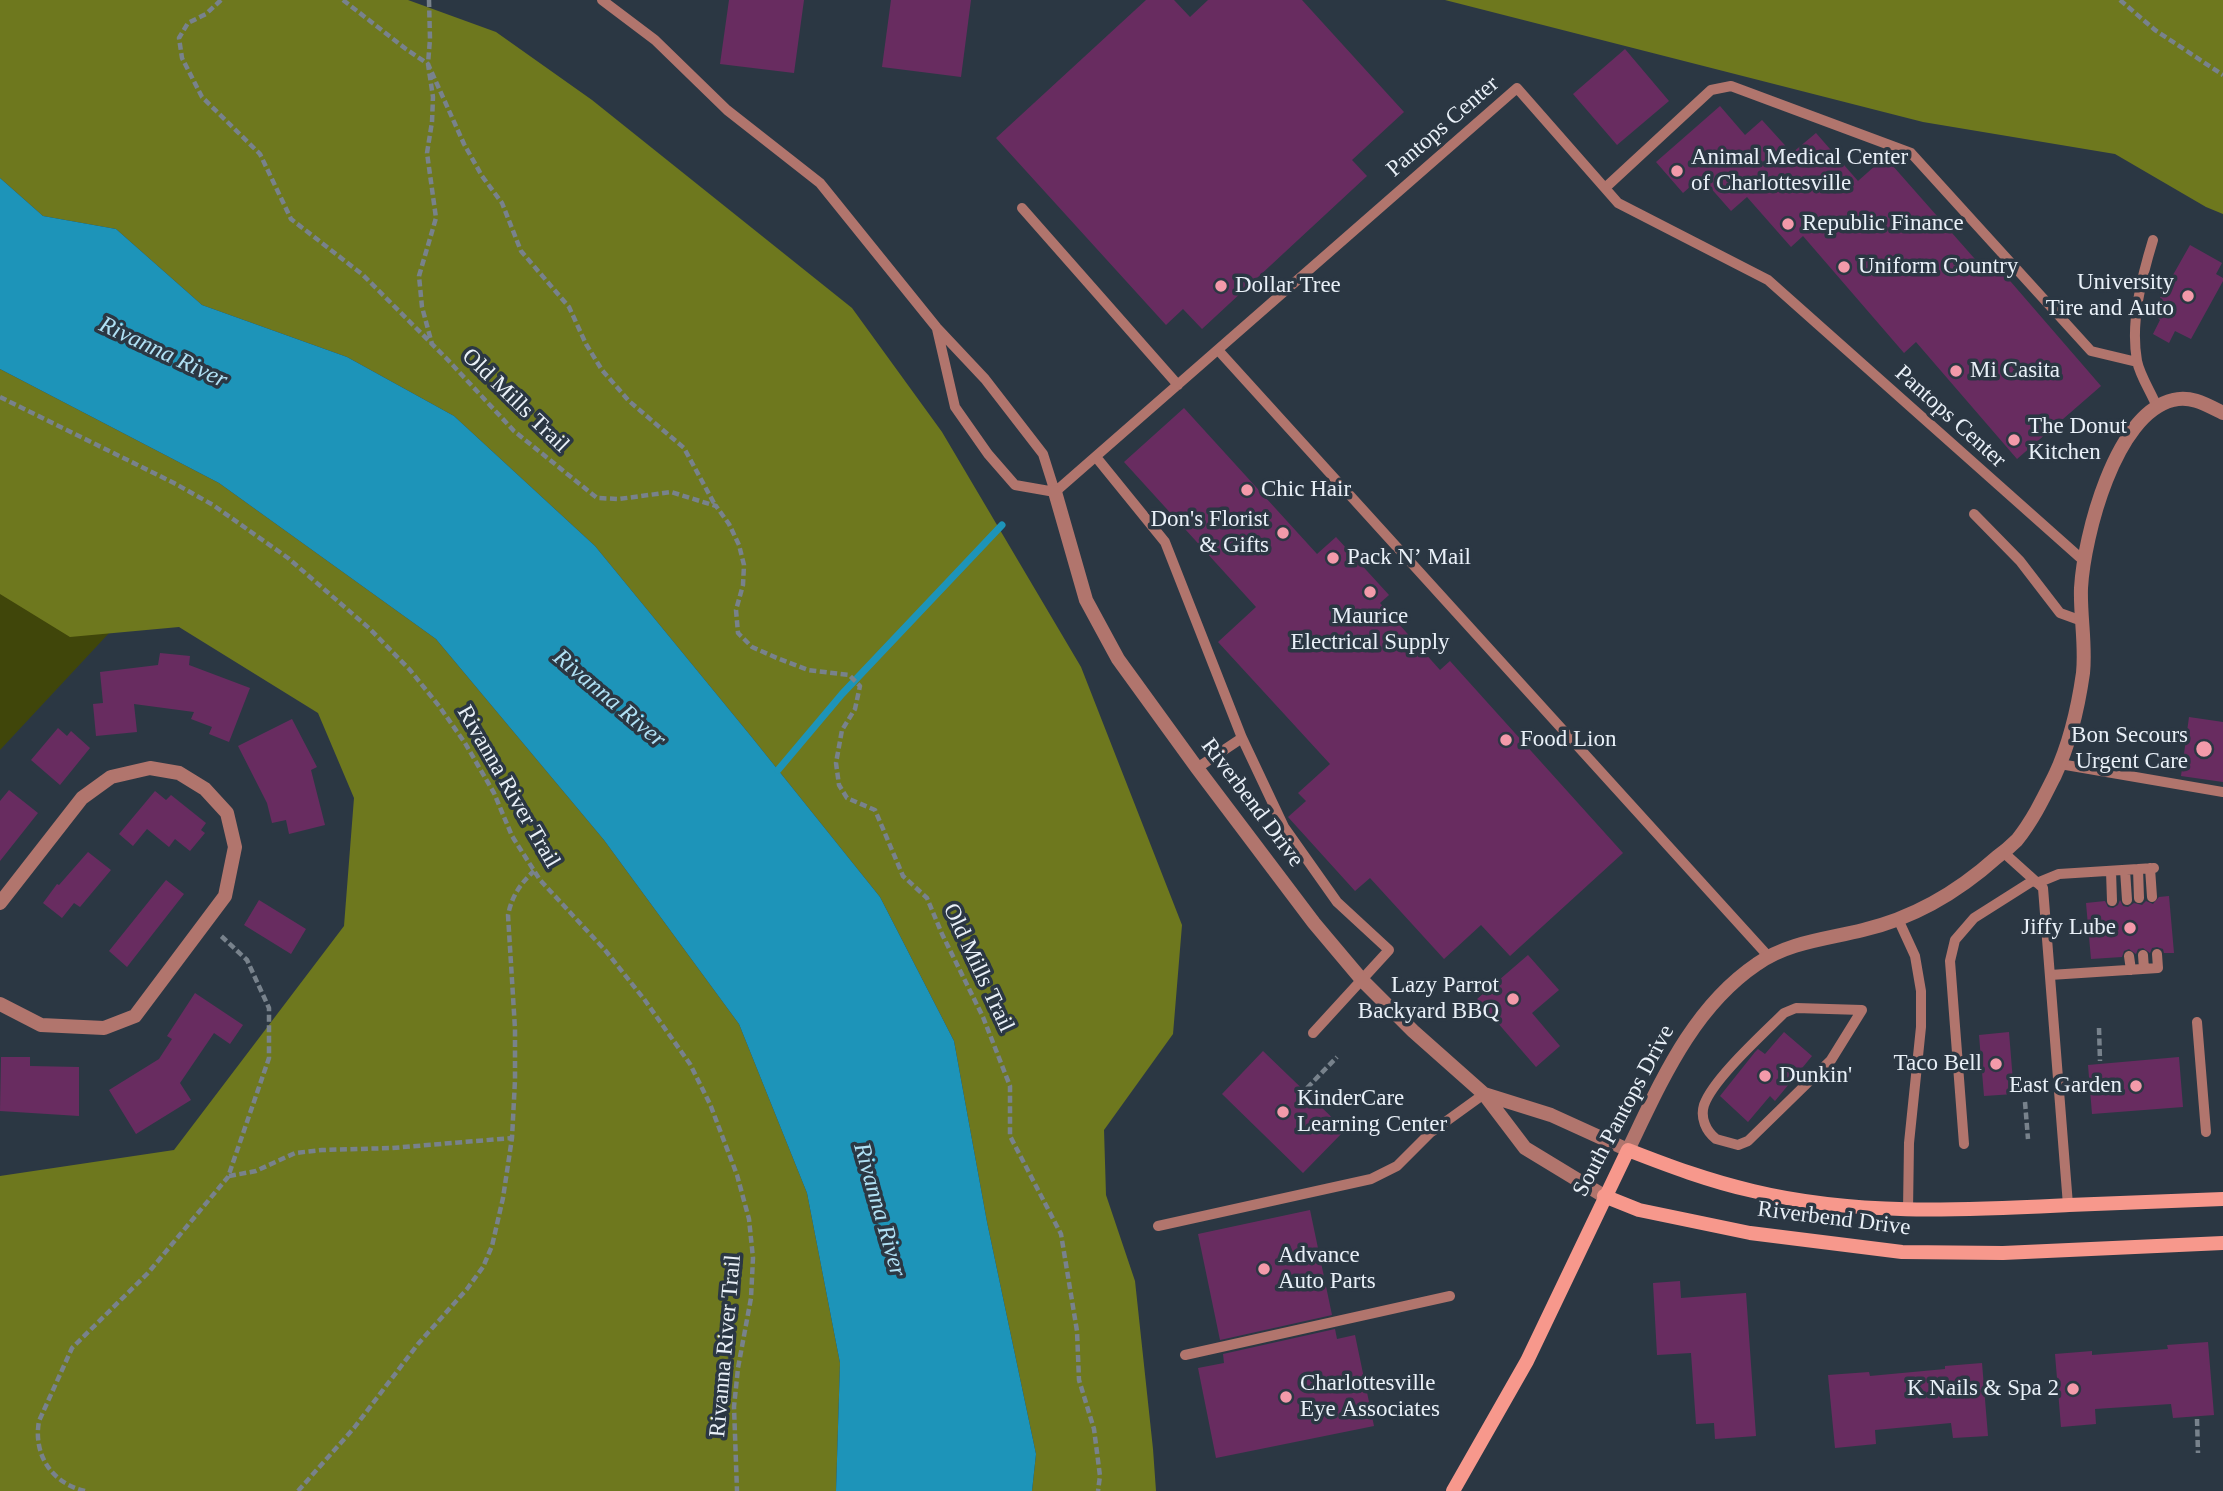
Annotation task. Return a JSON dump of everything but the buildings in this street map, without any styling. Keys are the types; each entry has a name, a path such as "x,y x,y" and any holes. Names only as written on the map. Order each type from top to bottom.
{"street":[{"path":"2157,407 2173,400 2189,399 2223,413"},
{"name":"South Pantops Drive","path":"1453,1491 1527,1361 1668,1064 1695,1025 1726,990 1756,964 1769,957 1783,950 1866,930 1936,903 1978,874 2016,841 2041,804 2060,764 2074,722 2083,670 2081,587 2087,544 2098,501 2130,434 2139,422 2157,407"},
{"name":"Riverbend Drive","path":"1055,492 1086,600 1118,659 1196,768 1314,923 1362,980 1413,1031 1484,1094 1525,1149 1604,1196 1639,1210 1750,1233 1902,1252 2003,1253 2223,1243"},
{"path":"0,903 82,798 111,777 150,768 179,773 205,789 227,813 235,848 225,896 135,1016 104,1028 41,1026 0,1004"},
{"name":"Riverbend Drive","path":"1484,1094 1551,1115 1684,1173 1755,1192 1829,1203 1958,1211 2223,1199"}],"lane":[{"path":"602,0 655,40 727,110 820,183 937,328 985,379 1042,454 1055,492 1015,485 988,454 955,407 937,328"},
{"path":"1605,188 1711,90 1731,86 1911,153 2091,351 2137,362"},
{"name":"Pantops Center","path":"1055,492 1517,88 1618,203 1768,280 2085,562"},
{"path":"1022,208 1178,384"},
{"path":"2153,240 2140,282 2136,334 2137,362 2157,407"},
{"path":"1218,350 1769,957"},
{"path":"1096,457 1166,542 1242,738 1284,827 1337,902 1389,950 1313,1033"},
{"path":"1973,514 2020,561 2060,613 2082,621"},
{"path":"1196,768 1242,738"},
{"path":"2060,764 2223,792"},
{"path":"2003,852 2043,888 2068,1205"},
{"path":"1964,1144 1950,961 1955,940 1974,918 2036,881 2059,874 2152,868 2152,897"},
{"path":"2138,869 2139,898"},
{"path":"2126,870 2127,900"},
{"path":"2111,871 2112,901"},
{"path":"1898,919 1915,956 1921,991 1921,1027 1909,1143 1908,1210"},
{"path":"2050,975 2158,968 2157,954"},
{"path":"2143,955 2144,969"},
{"path":"2129,956 2131,970"},
{"path":"2115,957 2116,971"},
{"path":"1796,1008 1862,1010 1831,1060 1748,1141 1738,1144 1716,1139 1705,1125 1704,1106 1721,1079 1784,1013 1796,1008"},
{"path":"2197,1022 2206,1132"},
{"path":"1158,1226 1371,1179 1397,1166 1430,1133 1484,1094"},
{"path":"1185,1355 1450,1296"}],"path":[{"name":"Old Mills Trail","path":"221,0 206,14 188,23 179,38 181,58 202,97 260,154 290,219 363,275 514,430 597,498 619,499 671,492 716,506 739,545 744,565 743,585 736,610 738,633 752,647 808,670 849,675 860,686 855,709 842,730 836,763 839,785 847,798 875,810 903,876 927,898 1002,1061 1010,1086 1010,1136 1061,1234 1077,1331 1079,1380 1094,1429 1100,1476 1098,1491"},
{"path":"343,0 428,64 464,144 482,176 502,203 520,251 569,307 586,344 602,370 629,401 684,448 716,506"},
{"path":"429,0 428,64 433,97 427,153 436,218 419,276 422,307 433,345"},
{"path":"2120,0 2155,30 2223,75"},
{"name":"Rivanna River Trail","path":"0,397 213,505 288,558 370,629 410,670 465,743 494,793 512,836 534,871 645,999 690,1064 737,1175 749,1219 753,1258 751,1298 734,1407 737,1491"},
{"path":"298,1491 354,1428 418,1344 467,1289 483,1267 492,1246 512,1138 516,1080 508,915 520,884 534,871"},
{"path":"85,1491 73,1488 55,1477 44,1463 39,1449 38,1421 72,1348 148,1273 228,1177 269,1058 269,1009 247,960 205,922"},
{"path":"2099,1028 2100,1061"},
{"path":"1307,1088 1337,1057"},
{"path":"2025,1102 2028,1139"},
{"path":"228,1177 256,1171 295,1153 512,1138"},
{"path":"2197,1419 2198,1453"}],"green space":[{"path":"0,0 408,0 496,32 592,100 852,308 942,432 1081,667 1182,925 1173,1034 1104,1130 1106,1195 1135,1281 1156,1491 1032,1491 1036,1454 987,1222 954,1041 880,897 595,546 454,416 347,357 202,305 116,229 43,216 0,178"},
{"path":"1445,0 2223,0 2223,214 2206,207 2115,154 1923,122"},
{"path":"0,369 219,483 436,639 604,840 739,1024 807,1193 840,1363 836,1491 0,1491 0,1176 174,1150 344,926 354,798 318,713 179,627 70,637 0,594"},
{"path":"0,542 138,602 0,750"}],"water":[{"name":"Rivanna River","path":"0,178 43,216 116,229 202,305 347,357 454,416 595,546 880,897 954,1041 987,1222 1036,1454 1032,1491 836,1491 840,1363 807,1193 739,1024 604,840 436,639 219,483 0,369"}],"waterway":[{"path":"778,770 842,694 1002,525"}],"place":[{"name":"Animal Medical Center of Charlottesville","path":"1677,171"},
{"name":"Republic Finance","path":"1788,224"},
{"name":"Uniform Country","path":"1844,267"},
{"name":"Dollar Tree","path":"1221,286"},
{"name":"University Tire and Auto","path":"2188,296"},
{"name":"Mi Casita","path":"1956,371"},
{"name":"The Donut Kitchen","path":"2014,440"},
{"name":"Chic Hair","path":"1247,490"},
{"name":"Don's Florist & Gifts","path":"1283,533"},
{"name":"Pack N’ Mail","path":"1333,558"},
{"name":"Maurice Electrical Supply","path":"1370,592"},
{"name":"Food Lion","path":"1506,740"},
{"name":"Bon Secours Urgent Care","path":"2204,749"},
{"name":"Jiffy Lube","path":"2130,928"},
{"name":"Lazy Parrot Backyard BBQ","path":"1513,999"},
{"name":"Taco Bell","path":"1996,1064"},
{"name":"Dunkin'","path":"1765,1076"},
{"name":"East Garden","path":"2136,1086"},
{"name":"KinderCare Learning Center","path":"1283,1112"},
{"name":"Advance Auto Parts","path":"1264,1269"},
{"name":"K Nails & Spa 2","path":"2073,1389"},
{"name":"Charlottesville Eye Associates","path":"1286,1397"}]}
